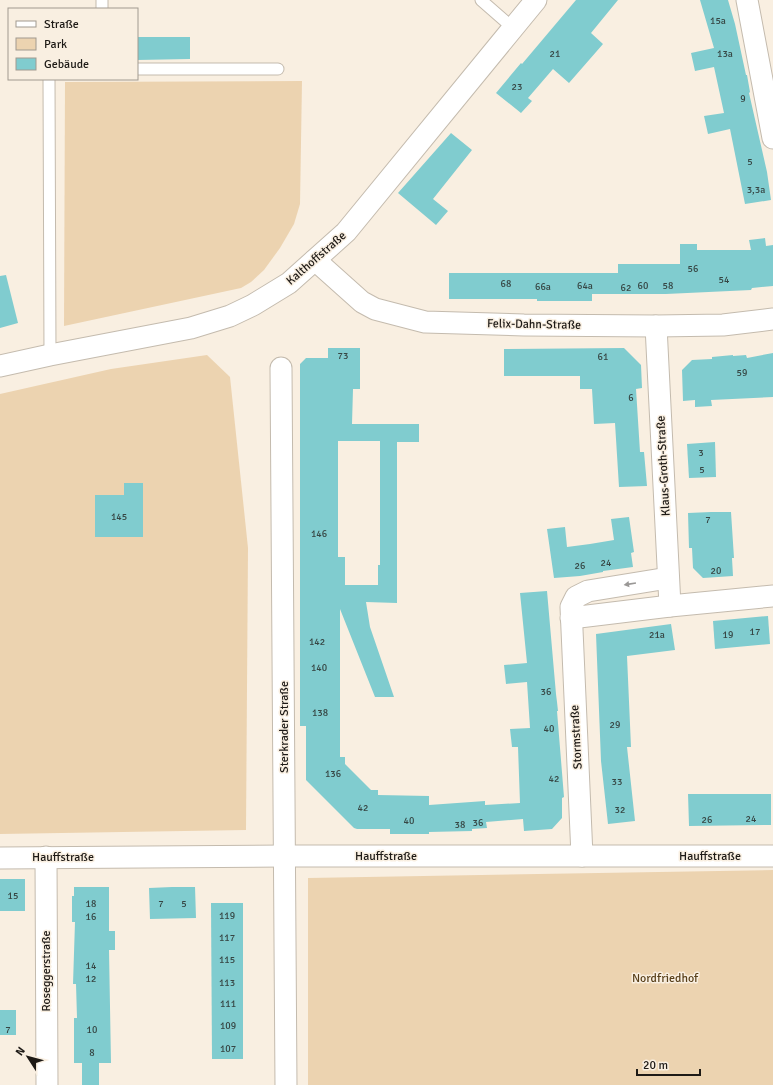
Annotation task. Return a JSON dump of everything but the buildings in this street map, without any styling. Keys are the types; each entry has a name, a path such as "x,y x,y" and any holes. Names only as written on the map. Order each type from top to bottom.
{"street":[{"name":"Kalthoffstraße","path":"0,366 50,354 191,328 230,316 289,283 346,232 536,0"},
{"path":"746,0 773,138"},
{"name":"Felix-Dahn-Straße","path":"315,260 362,302 375,308 425,322 524,325 656,326 723,325 773,319"},
{"name":"Klaus-Groth-Straße","path":"656,326 670,606"},
{"name":"Sterkrader Straße","path":"281,368 286,1085"},
{"name":"Stormstraße","path":"582,856 571,607 576,597 588,591 668,578"},
{"path":"571,618 670,606 773,596"},
{"name":"Hauffstraße","path":"0,858 284,856 773,856"},
{"name":"Roseggerstraße","path":"46,857 47,1085"}],"lane":[{"path":"481,0 513,28"},
{"path":"138,69 278,69"},
{"path":"49,80 50,354"}],"green space":[{"path":"302,81 300,204 294,224 280,248 264,270 251,282 241,288 64,326 65,82"},
{"path":"207,355 230,377 248,548 246,830 0,834 0,394 111,369"},
{"name":"Nordfriedhof","path":"773,870 773,1085 308,1085 308,878"}]}
